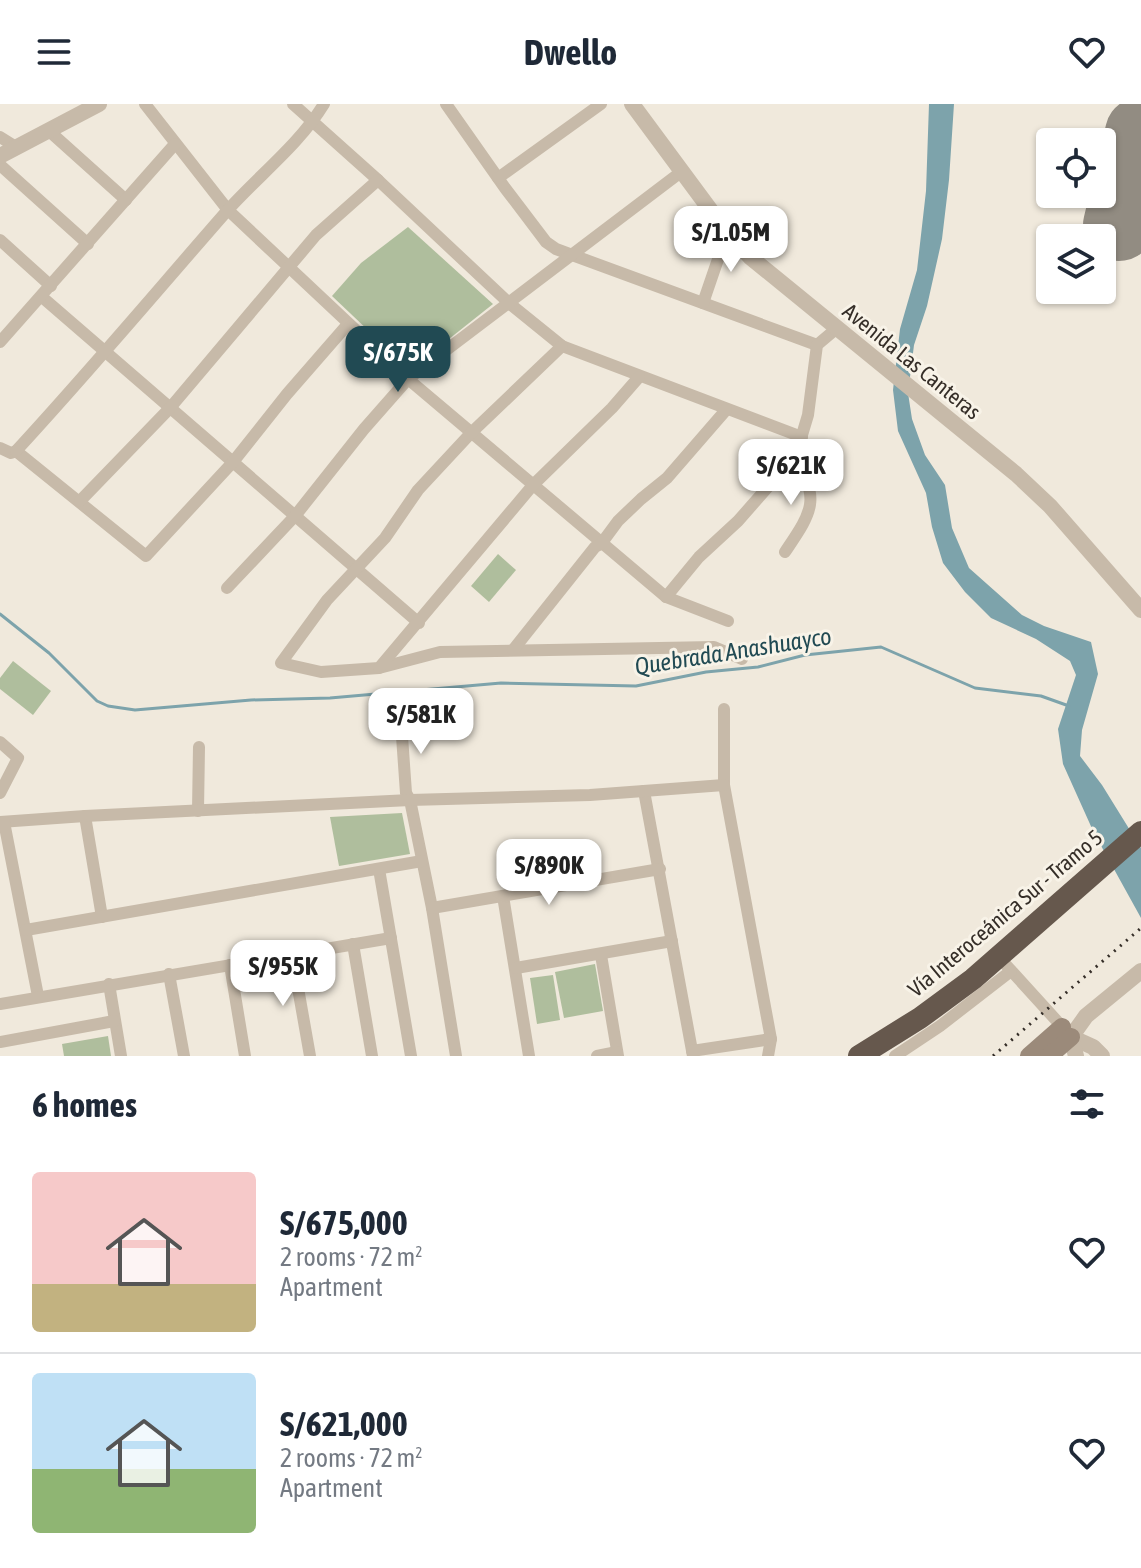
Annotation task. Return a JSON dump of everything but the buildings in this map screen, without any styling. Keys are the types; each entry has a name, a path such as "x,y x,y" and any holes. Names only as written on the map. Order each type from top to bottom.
{"highway":[{"name":"Vía Interoceánica Sur - Tramo 5","path":"859,1056 1005,963 1097,871 1141,832"}],"main road":[{"path":"1029,1056 1067,1032"},
{"path":"1049,1056 1067,1032"}],"street":[{"path":"0,156 99,104"},
{"path":"145,104 228,210 408,379 666,597 728,621"},
{"path":"293,104 510,304 562,346 802,437"},
{"path":"0,448 11,453 16,451 107,352 228,210 314,122 324,104"},
{"path":"446,104 546,242 569,254 817,345"},
{"path":"498,178 601,104"},
{"name":"Avenida Las Canteras","path":"632,104 727,233 750,257 1016,474 1050,506 1141,610"},
{"path":"48,130 126,200"},
{"path":"0,137 16,147"},
{"path":"0,342 175,144"},
{"path":"0,165 88,244"},
{"path":"227,588 295,516 408,379 681,172"},
{"path":"80,501 170,408 316,235 378,180"},
{"path":"703,303 727,233"},
{"path":"0,240 51,286"},
{"path":"42,297 419,623"},
{"path":"0,319 12,329"},
{"path":"16,451 146,556 233,462 348,324"},
{"path":"666,597 699,557 738,521 793,459 801,446 808,415 817,345 836,329"},
{"path":"562,346 471,433 418,490 385,538 321,609 281,663 321,672 379,668 440,652 714,647 742,659"},
{"path":"379,668 533,485 612,408 639,377"},
{"path":"513,650 618,521 683,461 726,410"},
{"path":"785,552 812,501 806,475 793,459"},
{"path":"724,709 724,785 771,1039 768,1056"},
{"path":"401,722 406,793 432,908 456,1056"},
{"path":"0,742 18,758 0,793"},
{"path":"198,811 199,747"},
{"path":"38,996 2,822 724,785"},
{"path":"644,791 692,1054 771,1039"},
{"path":"85,816 102,917"},
{"path":"26,930 422,861"},
{"path":"379,869 411,1056"},
{"path":"432,908 660,869"},
{"path":"503,896 529,1056"},
{"path":"0,1004 391,938"},
{"path":"516,968 672,941"},
{"path":"353,944 372,1056"},
{"path":"292,954 310,1056"},
{"path":"597,1056 618,1054 601,955"},
{"path":"895,1056 940,1026 1005,963 1067,1032 1093,1053"},
{"path":"230,965 245,1056"},
{"path":"1067,1032 1141,971"},
{"path":"169,974 184,1056"},
{"path":"109,984 121,1056"},
{"path":"0,1042 114,1021"},
{"path":"1067,1032 1076,1056"}],"green space":[{"path":"408,227 493,304 410,370 332,296 361,263"},
{"path":"498,554 516,570 489,602 471,586"},
{"path":"13,661 51,691 33,715 0,689 0,678"},
{"path":"402,813 410,854 339,866 330,817"},
{"path":"595,964 603,1011 564,1018 555,972"},
{"path":"553,975 560,1020 537,1024 530,978"},
{"path":"108,1036 111,1056 64,1056 62,1044"}],"water":[{"path":"929,104 954,104 942,239 927,306 914,345 908,393 912,419 925,455 945,485 952,528 969,568 1022,615 1091,642 1098,674 1082,730 1080,756 1141,848 1141,918 1094,833 1063,764 1058,729 1076,675 1070,661 1036,639 991,618 965,592 943,563 926,493 898,431 893,390 900,329 917,270 926,191"}],"waterway":[{"name":"Quebrada Anashuayco","path":"0,614 49,653 97,701 135,710 501,683 636,686 706,672 758,667 805,655 881,647 975,688 1041,696 1069,706"}],"taxiway":[{"path":"1141,115 1122,147 1117,168 1119,178 1141,195"}],"runway":[{"path":"1119,225 1141,133"}],"railway":[{"path":"993,1056 1141,928"}]}
